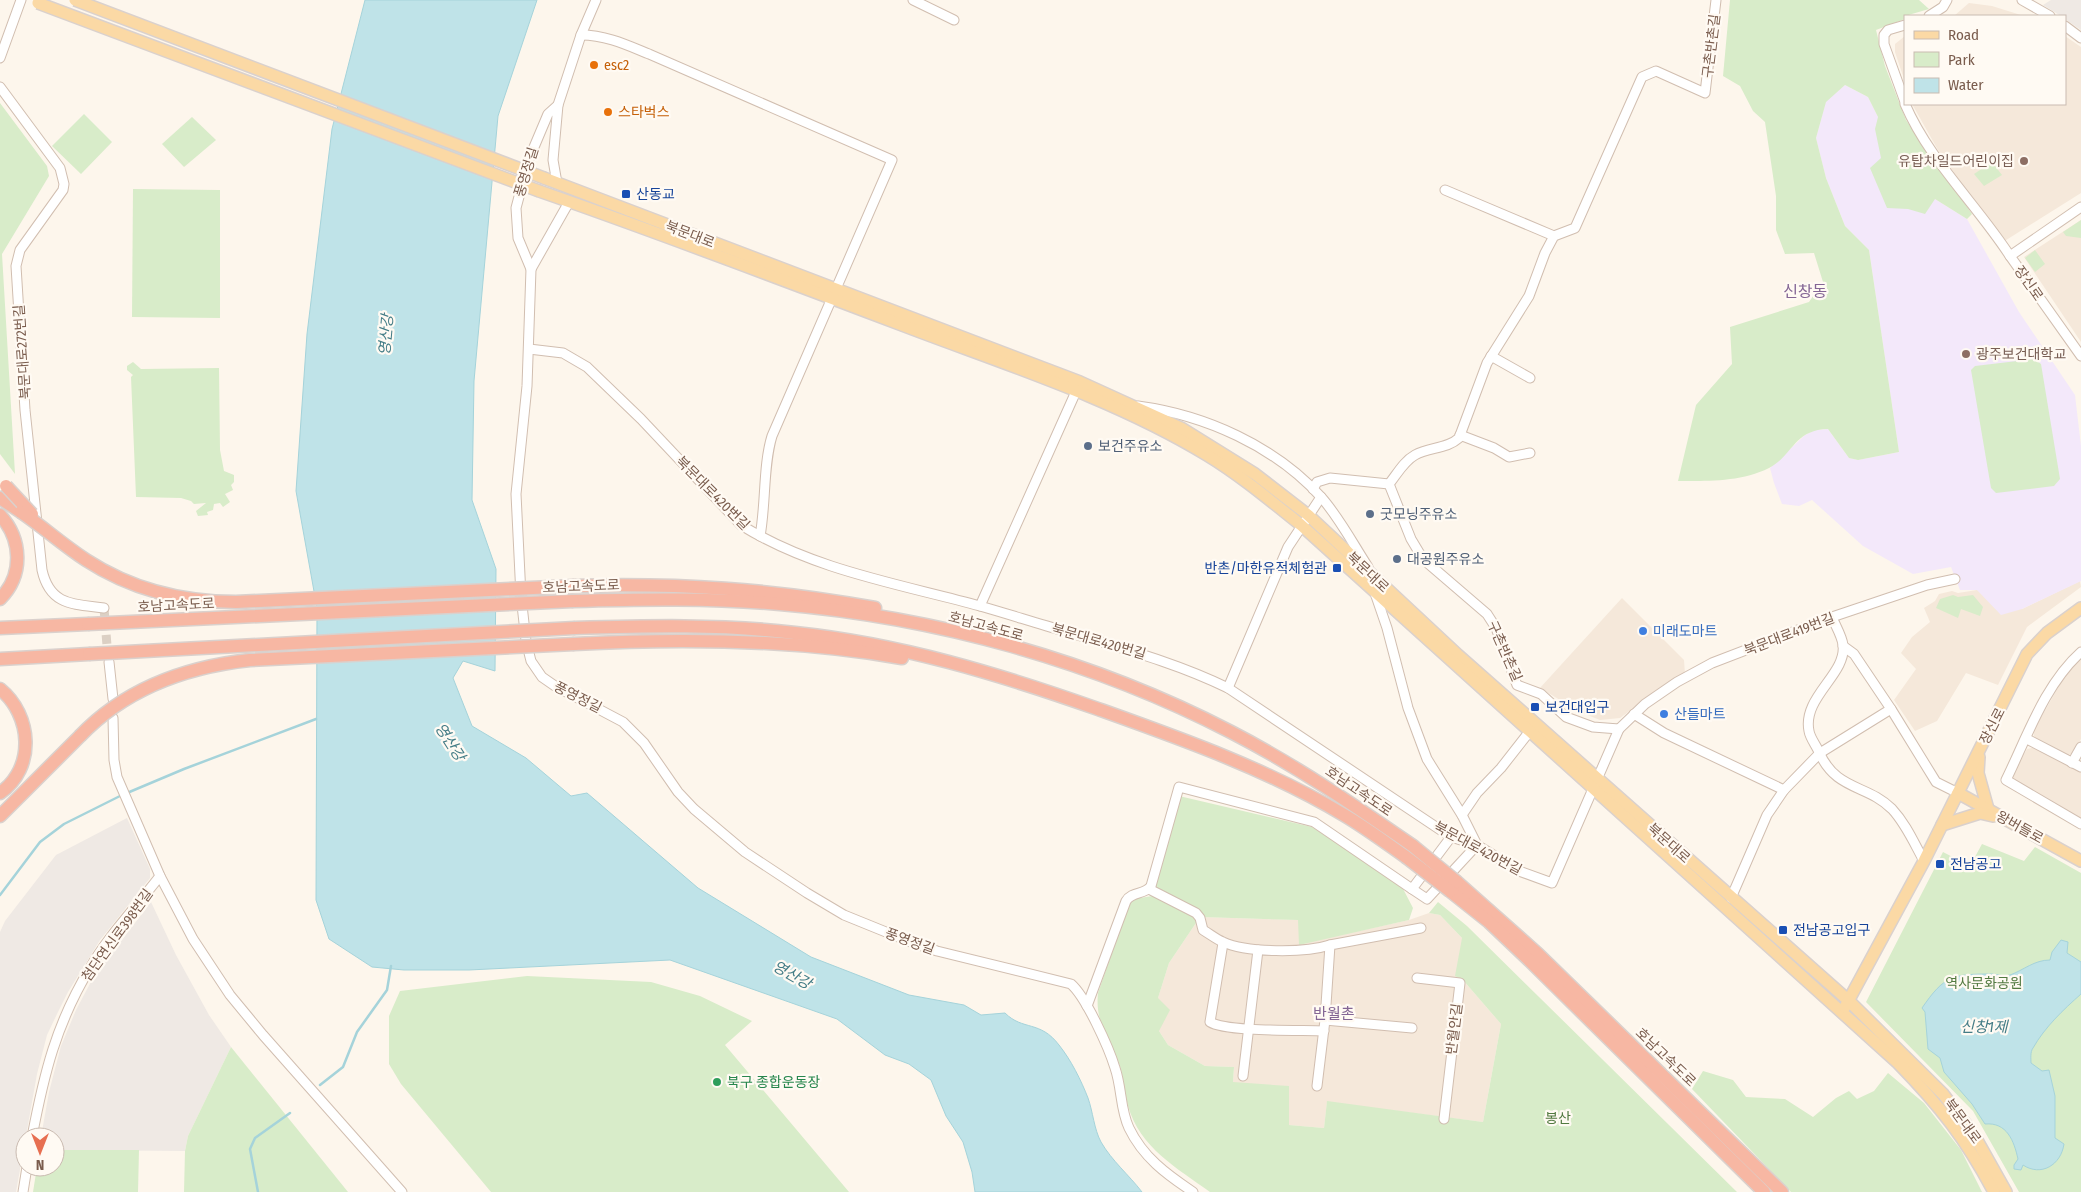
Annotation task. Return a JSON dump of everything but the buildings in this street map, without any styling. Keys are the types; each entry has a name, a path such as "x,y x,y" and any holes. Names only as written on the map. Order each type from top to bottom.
{"highway":[{"path":"3,483 46,529"},
{"path":"0,498 46,529 85,559 116,578 154,592 200,601 276,600 630,584 702,586 802,595 973,629 1024,644 1085,669"},
{"path":"0,515 9,524 17,544 18,564 12,582 0,599"},
{"name":"호남고속도로","path":"0,628 573,601 703,600 831,609 966,634 1085,669 1170,703 1231,732 1347,800 1413,846 1764,1192"},
{"name":"호남고속도로","path":"0,659 575,628 718,626 794,632 871,643 943,659 1038,688 1205,748 1270,776 1346,816 1454,887 1538,954 1782,1192"},
{"path":"0,816 80,736 119,702 155,682 205,666 250,660 574,644 713,640 769,643 918,660 1052,701 1146,735 1221,764 1314,806 1346,816"},
{"path":"0,689 18,710 25,726 26,745 23,763 14,780 0,793"},
{"path":"0,825 29,787"}],"main road":[{"name":"북문대로","path":"75,0 558,183 834,294 1078,387 1133,405 1219,450 1255,474 1304,520 1375,593 1530,731 1731,898 1849,1001 1943,1094 1974,1135 2006,1192"},
{"name":"북문대로","path":"35,2 569,202 834,294"},
{"name":"북문대로","path":"1078,387 1208,455 1304,520 1374,577 1898,1063 1935,1101 1969,1147 1994,1192"},
{"name":"장신로","path":"1842,1013 1924,861 2027,654 2047,633 2081,608"},
{"path":"1980,750 1978,773 1988,809"},
{"name":"왕버들로","path":"1958,793 2081,861"},
{"path":"1942,824 1980,812 2001,816"}],"street":[{"path":"0,58 21,0"},
{"name":"풍영정길","path":"596,0 581,35 558,105 548,114 528,159 517,199 516,222 518,238 531,269 529,349 523,434 516,494 526,641 536,670 555,686 623,722 644,743 678,792 694,809 745,852 844,915 937,951 1062,980 1076,989 1087,1006 1115,1068 1125,1118 1135,1138 1156,1165 1193,1192"},
{"path":"913,0 954,20"},
{"name":"구촌반촌길","path":"1554,236 1575,228 1642,77 1656,72 1704,93 1716,0"},
{"path":"1931,15 1943,7 1948,0"},
{"path":"2022,0 2048,15"},
{"path":"1904,25 1888,30 1884,35 1884,44 1904,100"},
{"path":"2066,27 2081,38"},
{"path":"581,35 594,35 611,39 642,51 892,160 783,410 769,448 760,536"},
{"name":"북문대로272번길","path":"0,87 60,168 64,184 63,190 20,250 16,266 26,410 42,570 45,582 57,598 77,606 104,608"},
{"path":"558,105 553,160 558,183"},
{"path":"1906,105 1945,168 2010,256"},
{"path":"1312,489 1317,482 1330,478 1389,484 1407,462 1416,455 1455,442 1460,434 1474,392 1491,356 1529,296 1545,253 1554,236 1445,190"},
{"path":"531,269 569,202"},
{"name":"장신로","path":"2081,207 2010,256 2081,356"},
{"name":"북문대로420번길","path":"529,349 563,353 587,367 641,419 741,525 760,536 803,555 875,580 980,606 1162,660 1228,688 1249,704 1451,838 1477,845 1519,871 1552,883 1596,784"},
{"path":"1491,356 1530,378"},
{"path":"980,606 1078,387"},
{"path":"1133,405 1194,417 1236,435 1291,470 1321,497 1374,577"},
{"path":"1460,434 1494,448 1509,457 1530,453"},
{"name":"구촌반촌길","path":"1389,484 1416,549 1430,567 1488,614 1496,628 1517,685 1541,694 1566,717 1593,727 1619,729"},
{"path":"1228,688 1288,547 1304,520 1321,497"},
{"name":"북문대로419번길","path":"1596,784 1619,729 1634,714 1694,672 1832,617 1928,585 1955,579"},
{"name":"북문대로","path":"1375,593 1388,628 1408,708 1427,759 1444,790 1462,815 1477,845"},
{"path":"1832,617 1843,646 1843,655 1815,700 1808,717 1809,732 1820,753 1821,759 1830,770 1846,784 1874,796 1891,808 1905,824 1924,861"},
{"path":"1843,646 1854,654 1936,782 1958,793"},
{"path":"2081,652 2069,662 2059,678 2006,780 2081,824"},
{"path":"108,662 113,699"},
{"path":"1731,898 1767,815 1784,790 1820,753 1891,709"},
{"path":"1634,714 1664,733 1784,790"},
{"path":"113,718 114,760 117,777 160,876 193,939 230,995 293,1072 402,1192"},
{"path":"1462,815 1477,793 1501,768 1530,731"},
{"path":"2027,738 2081,767"},
{"path":"2072,763 2081,747"},
{"path":"1149,889 1178,787 1314,822 1427,899 1477,845"},
{"path":"1412,889 1451,838"},
{"name":"첨단연신로398번길","path":"34,1127 48,1061 74,996 91,966 160,876"},
{"path":"1087,1006 1126,901 1132,895 1149,889 1196,913 1200,918 1203,930 1223,943 1258,950 1315,950 1330,945 1422,928"},
{"path":"1223,943 1210,1022 1215,1025 1247,1028 1324,1031"},
{"path":"1317,1086 1324,1031 1330,945"},
{"path":"1243,1076 1247,1028 1258,950"},
{"name":"반월안길","path":"1416,978 1460,983 1444,1119"},
{"path":"1325,1020 1412,1028"},
{"path":"23,1192 25,1177"}],"shaded area":[{"path":"2051,0 2081,0 2081,30 2066,20 2066,15 2059,15 2043,5"},
{"path":"1969,3 1992,6 2021,15 1955,15"},
{"path":"1904,37 1904,79 1895,52 1895,44"},
{"path":"2066,37 2081,47 2081,193 2003,242 1938,150 1913,105 2066,105"},
{"name":"광주보건대학교","path":"1845,85 1868,97 1878,117 1935,199 1967,219 2019,312 2075,395 2081,446 2081,581 2022,609 2001,615 1977,590 1960,590 1951,567 1913,574 1863,546 1812,500 1799,506 1782,504 1774,483 1770,468 1805,435 1815,430 1828,429 1849,458 1858,460 1899,452 1869,250 1845,226 1826,178 1816,138 1826,101"},
{"path":"2081,220 2081,342 2024,257"},
{"path":"2080,581 2081,587 2027,627 1998,685 1966,673 1937,721 1915,731 1894,700 1916,669 1901,653 1912,637 1930,622 1924,608 1935,601 1939,594 1952,591 1958,593 1977,590 2022,609"},
{"path":"1622,598 1684,660 1685,674 1669,682 1620,718 1600,720 1580,712 1540,688"},
{"path":"2081,658 2081,739 2073,753 2066,756 2035,739 2033,732 2064,677"},
{"path":"2036,747 2081,772 2081,818 2013,780 2012,776 2027,749"},
{"path":"127,818 150,869 150,878 100,940 68,992 57,1014 47,1035 37,1074 28,1127 15,1127 15,1177 19,1177 16,1192 0,1192 0,932 5,921 56,855"},
{"path":"151,902 176,955 209,1015 231,1047 188,1136 185,1151 65,1150 65,1127 43,1127 49,1092 61,1046 76,1010 93,978"},
{"path":"1429,913 1440,915 1462,938 1463,980 1501,1024 1483,1122 1327,1102 1324,1128 1289,1125 1233,1082 1234,1067 1205,1066 1168,1045 1159,1031 1158,998 1169,963 1200,917 1299,920 1299,944 1409,920"}],"green space":[{"path":"1730,0 1919,0 1929,9 1904,15 1904,19 1876,30 1885,66 1906,120 1972,214 1967,219 1935,199 1925,214 1908,209 1887,208 1870,168 1881,158 1875,129 1878,117 1868,97 1845,85 1826,102 1816,138 1826,178 1845,226 1869,250 1899,452 1858,460 1849,458 1828,429 1816,430 1801,438 1777,463 1758,473 1724,480 1678,481 1696,405 1732,364 1730,327 1809,302 1823,282 1814,253 1785,254 1776,230 1776,196 1765,122 1753,111 1740,86 1723,76"},
{"path":"0,103 47,166 49,176 2,254 15,474 0,454"},
{"path":"84,114 112,142 81,174 52,146"},
{"path":"192,117 216,140 184,167 162,144"},
{"path":"1992,162 2002,175 1984,186 1974,174"},
{"path":"133,189 220,190 220,318 132,317"},
{"path":"2081,220 2081,238 2066,236 2063,232"},
{"path":"2035,250 2045,264 2035,272 2025,258"},
{"path":"2034,359 2041,364 2060,479 2054,486 1996,493 1991,488 1971,370 1975,366"},
{"path":"133,362 141,369 219,368 220,450 224,471 234,475 234,482 231,485 233,490 225,494 230,502 223,507 220,503 214,504 213,510 207,512 208,515 198,516 196,511 206,503 194,504 181,498 136,497 131,377 133,375 127,370 127,366"},
{"path":"1953,595 1958,597 1973,595 1983,607 1980,616 1961,609 1958,618 1936,608 1940,599"},
{"name":"봉산","path":"1179,796 1312,827 1400,883 1413,908 1409,920 1299,945 1298,920 1200,917 1169,963 1158,998 1170,1010 1159,1031 1168,1045 1205,1066 1234,1067 1233,1082 1289,1086 1289,1125 1324,1128 1327,1101 1483,1122 1501,1024 1463,980 1455,976 1462,938 1440,915 1429,913 1438,902 1467,926 1737,1192 1210,1192 1161,1156 1141,1134 1128,1106 1120,1066 1100,1021 1098,1012 1098,993 1128,906 1134,899 1152,896"},
{"name":"역사문화공원","path":"1982,844 2024,861 2035,847 2081,873 2081,1192 2019,1192 1973,1111 1866,1002 1943,852 1970,866"},
{"path":"527,976 651,982 700,996 752,1021 725,1045 849,1192 491,1192 401,1084 389,1064 389,1016 400,991"},
{"path":"231,1047 348,1192 184,1192 185,1151 188,1136"},
{"path":"1703,1071 1733,1080 1746,1097 1785,1099 1813,1117 1836,1098 1849,1091 1857,1099 1874,1091 1888,1073 1924,1103 1961,1150 1982,1192 1791,1192 1692,1089"},
{"path":"65,1150 139,1150 138,1192 33,1192 35,1177 65,1177"}],"water":[{"name":"영산강","path":"365,0 537,0 498,116 474,381 472,500 496,569 495,671 463,661 453,678 472,726 526,758 571,796 587,793 698,888 811,957 909,995 964,1005 981,1015 1005,1013 1018,1022 1045,1032 1059,1045 1079,1077 1088,1098 1101,1142 1142,1192 975,1192 972,1172 963,1142 946,1116 931,1080 909,1064 885,1055 837,1019 670,960 469,970 404,970 372,967 329,939 316,900 317,608 296,491 307,334 332,129"},
{"name":"신창1제","path":"2061,940 2068,942 2067,953 2081,962 2081,994 2043,1033 2032,1050 2031,1063 2042,1071 2049,1070 2055,1096 2055,1138 2064,1144 2059,1158 2049,1167 2037,1170 2023,1165 2021,1170 2014,1169 2018,1159 2012,1139 1999,1126 1985,1124 1972,1104 1944,1072 1940,1058 1928,1049 1925,1012 1922,1008 1937,989 1950,979 1967,975 2010,975 2034,963 2050,960 2052,952"}],"waterway":[{"path":"127,793 184,769 316,719"},
{"path":"0,895 40,842 64,824 122,795"},
{"path":"320,1085 343,1067 357,1032 387,990 391,966"},
{"path":"258,1192 250,1149 255,1138 290,1113"}],"tunnel":[{"path":"104,608 108,658"}],"place":[{"name":"esc2","path":"594,65"},
{"name":"스타벅스","path":"608,112"},
{"name":"유탑차일드어린이집","path":"2024,161"},
{"name":"산동교","path":"626,194"},
{"name":"광주보건대학교","path":"1966,354"},
{"name":"보건주유소","path":"1088,446"},
{"name":"굿모닝주유소","path":"1370,514"},
{"name":"대공원주유소","path":"1397,559"},
{"name":"반촌/마한유적체험관","path":"1337,568"},
{"name":"미래도마트","path":"1643,631"},
{"name":"보건대입구","path":"1535,707"},
{"name":"산들마트","path":"1664,714"},
{"name":"전남공고","path":"1940,864"},
{"name":"전남공고입구","path":"1783,930"},
{"name":"북구 종합운동장","path":"717,1082"}],"district":[{"name":"신창동","path":"1805,291"},
{"name":"반월촌","path":"1334,1014"}]}
